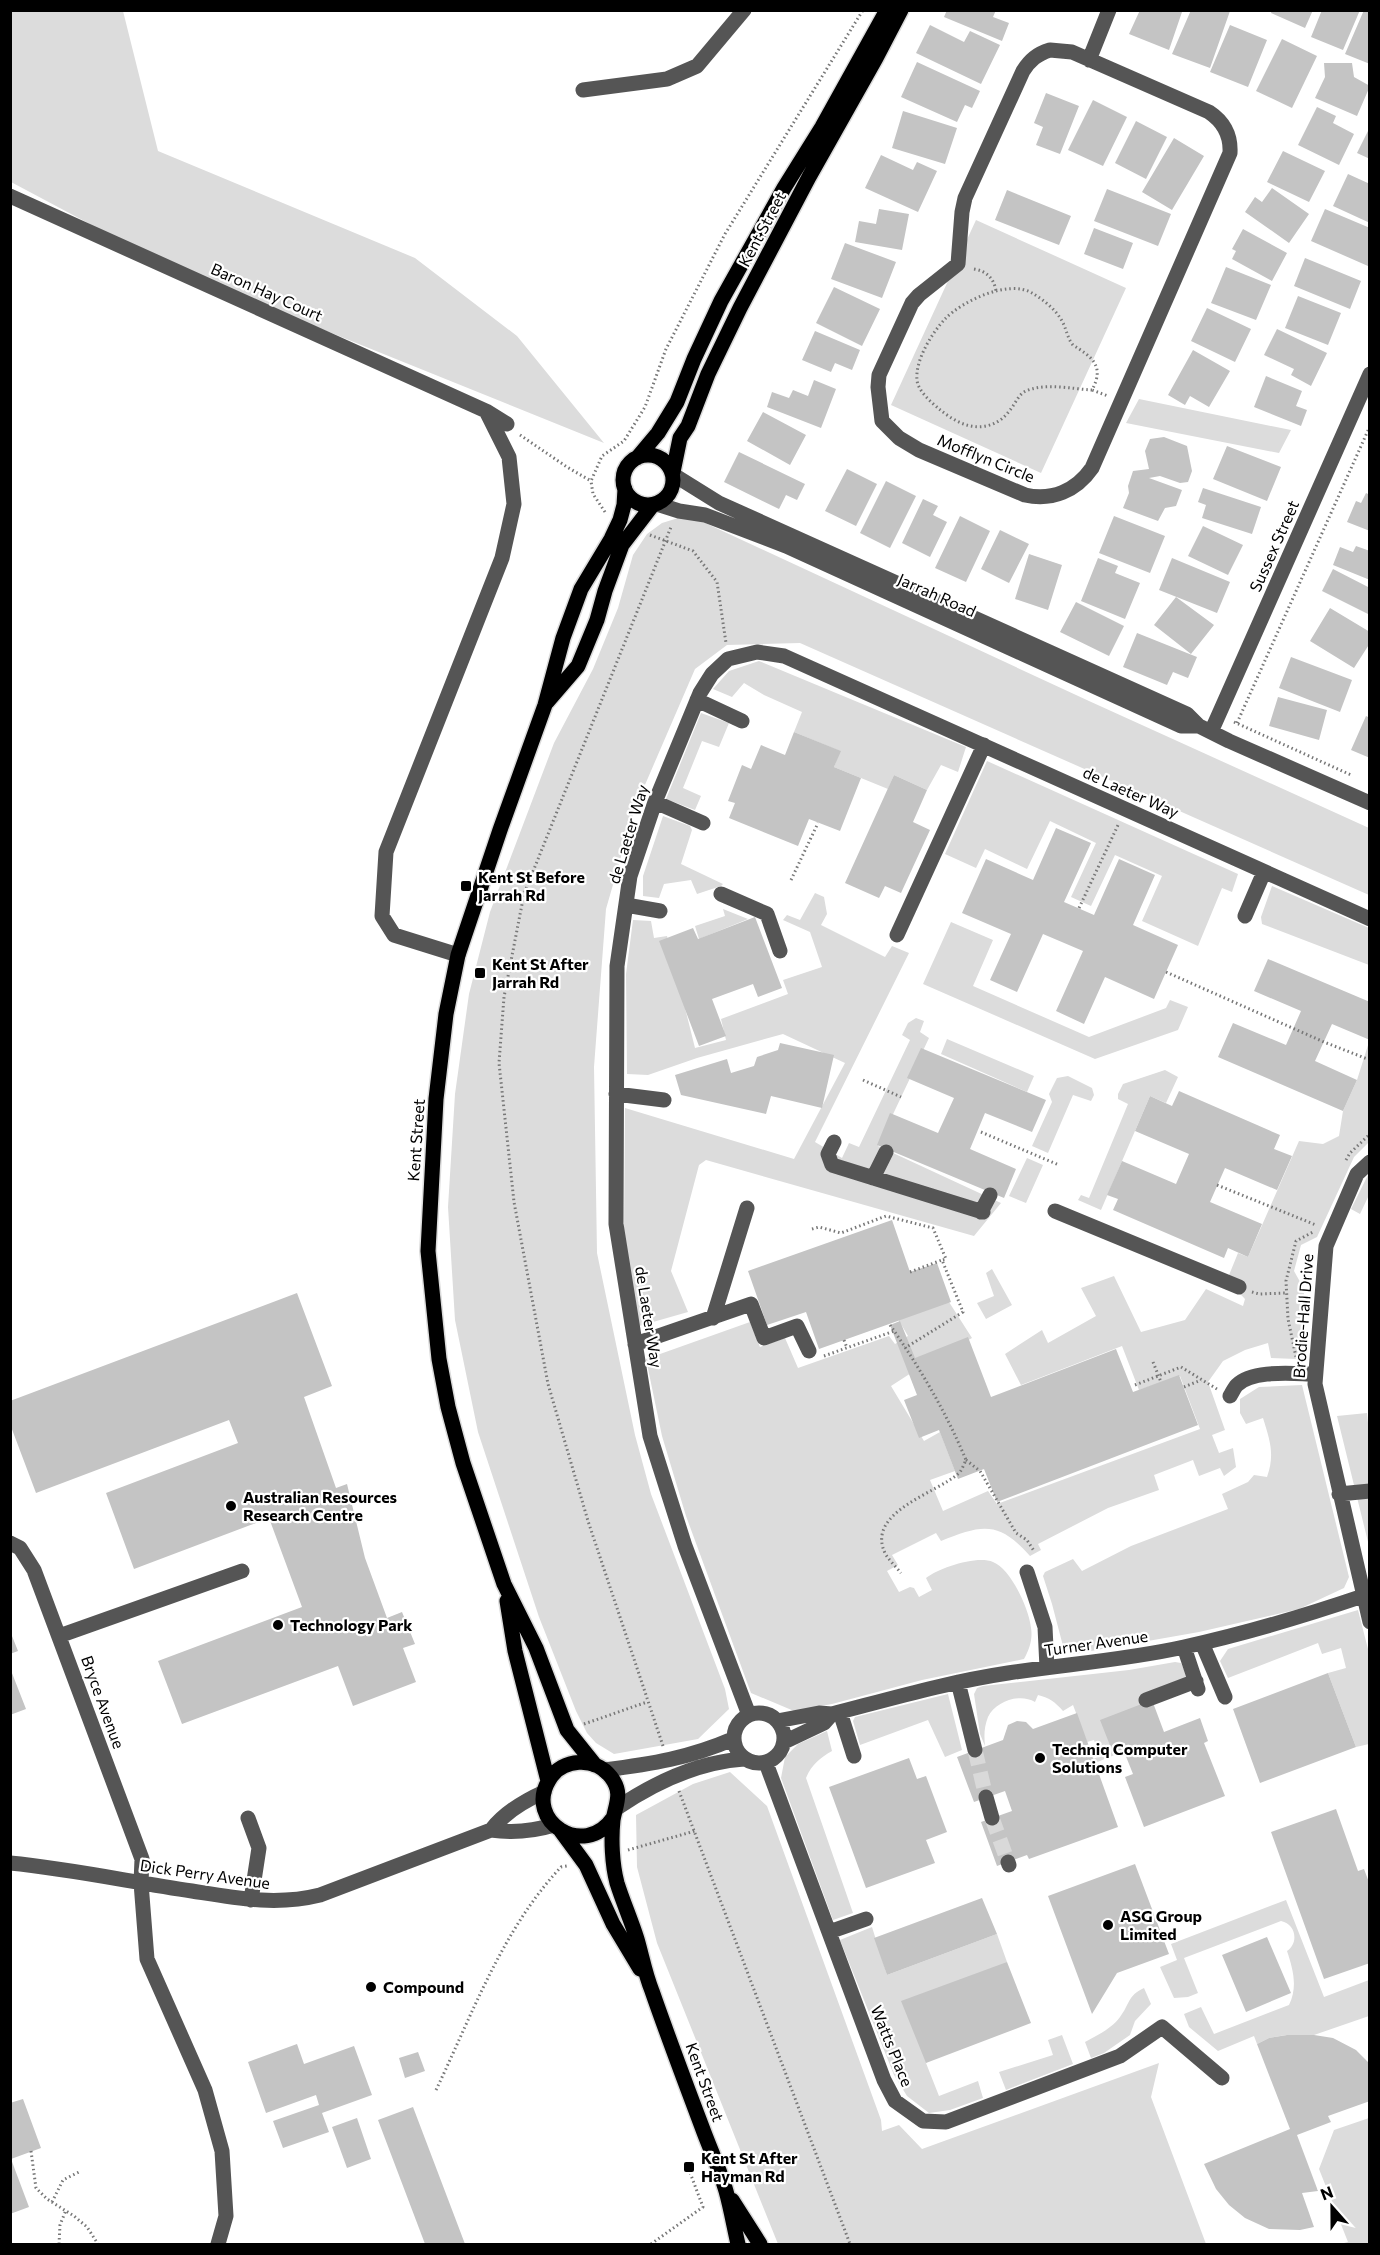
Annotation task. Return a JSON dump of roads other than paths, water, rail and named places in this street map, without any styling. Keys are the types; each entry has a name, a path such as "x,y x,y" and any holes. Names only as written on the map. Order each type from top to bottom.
{"main road":[{"name":"Kent Street","path":"637,458 658,433 677,402 716,311 748,250 822,127 887,10"},
{"name":"Kent Street","path":"673,474 680,438 688,426 708,374 740,308 901,10"},
{"path":"647,455 658,456 667,462 673,474 672,490 666,499 655,505 635,502 625,489 623,475 630,462 637,458 647,455"},
{"name":"Kent Street","path":"600,1767 567,1730 536,1648 504,1584 463,1463 448,1407 439,1359 428,1251 436,1099 446,1014 458,955 545,705 562,638 581,589 620,520 625,489"},
{"name":"Kent Street","path":"545,705 578,666 597,620 604,591 622,545 655,505"},
{"name":"Kent Street","path":"504,1584 515,1651 546,1787"},
{"path":"585,1762 600,1767 612,1778 616,1787 615,1813 601,1831 578,1836 558,1828 545,1810 546,1787 559,1769 568,1764 585,1762"},
{"name":"Kent Street","path":"615,1813 613,1855 616,1880 650,1987 725,2190 738,2244"},
{"name":"Kent Street","path":"558,1828 586,1865 613,1924 650,1987"},
{"name":"Kent Street","path":"725,2190 760,2244"}],"street":[{"path":"583,90 667,79 696,66 744,10"},
{"path":"1089,60 1109,10"},
{"name":"Mofflyn Circle","path":"1050,50 1072,52 1089,60 1209,112 1222,123 1230,142 1227,163 1086,477 1064,494 1037,498 919,450 899,438 882,421 879,375 912,303 958,264 965,198 1023,71 1030,61 1050,50"},
{"name":"Baron Hay Court","path":"10,196 486,411 507,424"},
{"name":"Sussex Street","path":"1205,729 1370,374"},
{"path":"458,955 394,935 382,916 386,852 502,558 514,504 510,457 486,411"},
{"name":"Jarrah Road","path":"673,474 718,503 1187,714 1205,729 1229,741 1370,803"},
{"name":"Jarrah Road","path":"655,505 705,515 786,546 1181,726 1205,729"},
{"name":"de Laeter Way","path":"749,1715 685,1546 650,1436 615,1224 617,966 630,876 655,802 697,700 712,674 728,659 758,652 784,656 1370,919"},
{"path":"697,700 742,721"},
{"path":"897,934 984,745"},
{"path":"655,802 703,823"},
{"path":"1245,916 1264,872"},
{"path":"720,894 767,914 780,951"},
{"path":"626,905 660,911"},
{"path":"616,1094 664,1100"},
{"path":"834,1142 828,1154 832,1165 982,1212 990,1195"},
{"path":"873,1178 886,1152"},
{"name":"Brodie-Hall Drive","path":"1370,1162 1357,1174 1326,1246 1315,1374 1315,1384 1340,1494 1364,1577 1363,1596 1370,1622"},
{"path":"713,1318 747,1208"},
{"path":"1055,1211 1239,1287"},
{"path":"635,1344 751,1304 764,1338 797,1326 809,1351"},
{"path":"1230,1396 1238,1384 1254,1376 1287,1373 1315,1374"},
{"path":"1340,1494 1370,1491"},
{"name":"Bryce Avenue","path":"10,1543 21,1548 34,1570 142,1858 141,1883 147,1959 205,2090 222,2151 226,2217 218,2244"},
{"path":"59,1636 242,1571"},
{"path":"1027,1572 1045,1627 1047,1668"},
{"name":"Turner Avenue","path":"777,1721 819,1713 836,1713 958,1682 1106,1661 1184,1647 1304,1616 1363,1596"},
{"path":"1202,1643 1225,1697"},
{"path":"1146,1700 1197,1685 1184,1647"},
{"path":"958,1682 975,1750"},
{"path":"836,1713 854,1756"},
{"name":"Turner Avenue","path":"784,1742 824,1723 836,1713"},
{"path":"764,1714 777,1721 783,1731 784,1742 778,1755 766,1763 754,1763 744,1759 736,1750 733,1739 737,1724 749,1715 764,1714"},
{"path":"600,1767 668,1761 700,1753 733,1739"},
{"path":"615,1813 642,1791 716,1762 744,1759"},
{"name":"Watts Place","path":"766,1763 884,2080 895,2101 923,2121 946,2122 1120,2056 1162,2027 1222,2078"},
{"name":"Dick Perry Avenue","path":"491,1830 500,1819 546,1787"},
{"path":"986,1797 992,1818"},
{"path":"248,1818 259,1848 251,1900"},
{"name":"Dick Perry Avenue","path":"10,1863 68,1869 251,1900 290,1901 320,1895 491,1830 505,1832 558,1828"},
{"path":"829,1932 866,1919"}],"tunnel":[{"path":"975,1750 986,1797"},
{"path":"992,1818 1008,1862"}],"place":[{"name":"Kent St Before Jarrah Rd","path":"466,886"},
{"name":"Kent St After Jarrah Rd","path":"480,973"},
{"name":"Australian Resources Research Centre","path":"231,1506"},
{"name":"Technology Park","path":"278,1625"},
{"name":"Techniq Computer Solutions","path":"1040,1758"},
{"name":"ASG Group Limited","path":"1108,1925"},
{"name":"Compound","path":"371,1987"},
{"name":"Kent St After Hayman Rd","path":"689,2167"}]}
